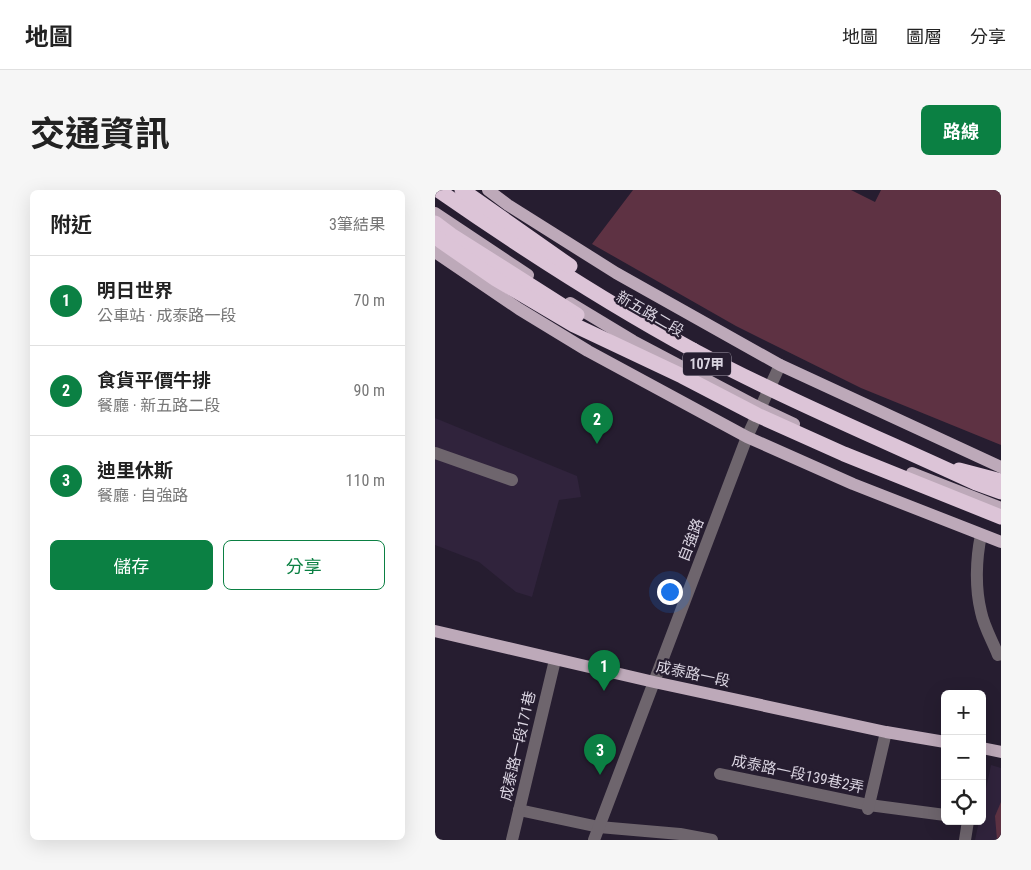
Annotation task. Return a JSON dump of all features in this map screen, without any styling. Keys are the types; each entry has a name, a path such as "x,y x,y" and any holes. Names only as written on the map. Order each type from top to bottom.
{"highway":[{"path":"438,190 489,225 643,323 693,350 768,389 975,483 1001,492"},
{"path":"463,190 601,289 693,350"},
{"path":"435,223 579,316 682,376"},
{"path":"435,237 496,279 574,324 682,376 757,415 826,446 1001,518"},
{"path":"925,459 1001,482"}],"main road":[{"name":"新五路二段","path":"488,190 508,205 616,273 780,365 1001,467"},
{"name":"新五路二段","path":"435,196 522,255 640,329 766,395 862,438 1001,492"},
{"name":"新五路二段","path":"435,212 582,311 760,408 856,452 1001,508"},
{"path":"489,250 588,351"},
{"path":"435,252 519,309 588,351 747,437 853,484 1001,542"},
{"name":"成泰路一段","path":"435,631 654,682 885,732 941,741"},
{"path":"986,749 1001,752"}],"street":[{"name":"自強路","path":"594,840 747,437 780,365"},
{"path":"435,453 512,480"},
{"path":"981,535 977,554 977,570 981,612 998,656"},
{"name":"成泰路一段171巷","path":"512,840 555,660"},
{"path":"869,807 885,732"},
{"name":"成泰路一段139巷2弄","path":"720,774 869,807 941,815"},
{"path":"519,810 599,828 650,836 680,834 711,840"},
{"path":"965,840 967,825"}],"shaded area":[{"path":"633,190 851,190 875,202 881,190 1001,190 1001,445 861,388 736,326 592,244"},
{"path":"435,418 577,476 581,497 559,500 532,597 516,592 479,562 435,545"},
{"path":"991,765 1001,768 1001,840 975,840 978,825 986,825 986,788"},
{"path":"1001,802 1001,840 997,840 995,816"}],"place":[{"name":"食貨平價牛排","path":"597,444"},
{"name":"明日世界","path":"604,691"},
{"name":"迪里休斯","path":"600,775"}]}
